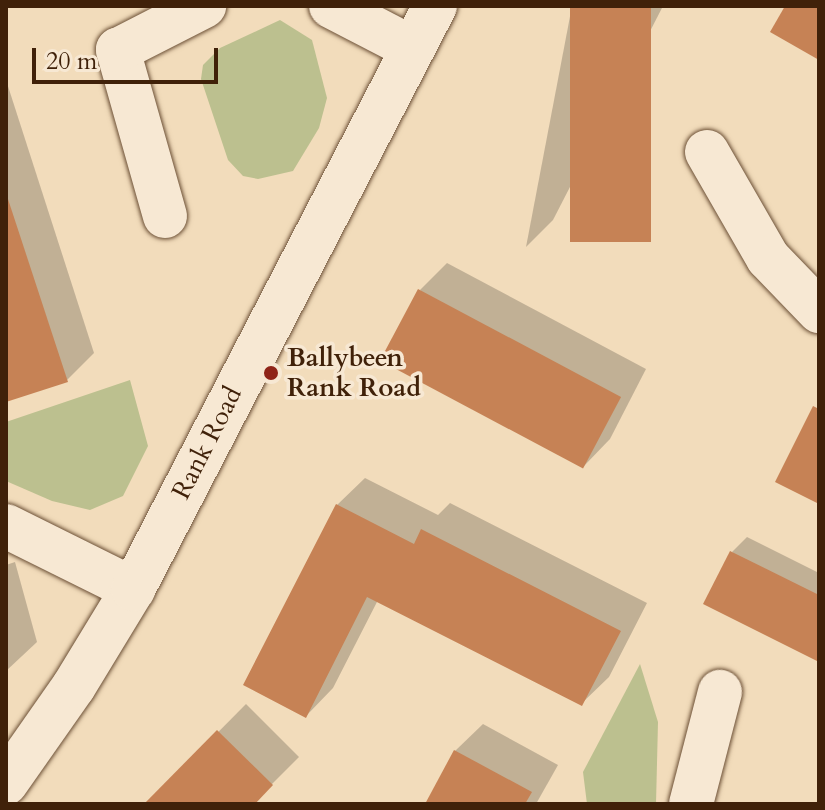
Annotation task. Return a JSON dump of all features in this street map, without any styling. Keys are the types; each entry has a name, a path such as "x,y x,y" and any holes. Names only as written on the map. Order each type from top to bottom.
{"street":[{"path":"165,216 118,50 204,6"},
{"path":"331,6 412,48"},
{"name":"Rank Road","path":"6,783 74,686 133,589 435,6"},
{"path":"707,152 768,258 819,311"},
{"path":"6,526 133,589"},
{"path":"691,804 720,692"}],"green space":[{"path":"280,20 312,40 327,98 319,128 293,171 258,179 243,176 228,160 201,79 203,65 220,48"},
{"path":"130,380 148,446 123,496 90,510 52,501 6,481 6,422"},
{"path":"640,664 658,722 656,804 587,804 583,772"}],"building":[{"path":"570,6 651,6 651,242 570,242"},
{"path":"785,6 819,6 819,60 770,32"},
{"path":"6,193 68,382 6,402"},
{"path":"418,289 621,397 583,468 380,361"},
{"path":"813,406 819,409 819,504 775,482"},
{"path":"336,504 414,544 421,529 621,631 582,706 367,597 306,718 243,685"},
{"path":"730,551 819,595 819,662 703,604"},
{"path":"217,730 273,785 255,804 144,804"},
{"path":"454,750 532,792 525,804 425,804"}],"place":[{"name":"Ballybeen Rank Road","path":"271,373"}]}
